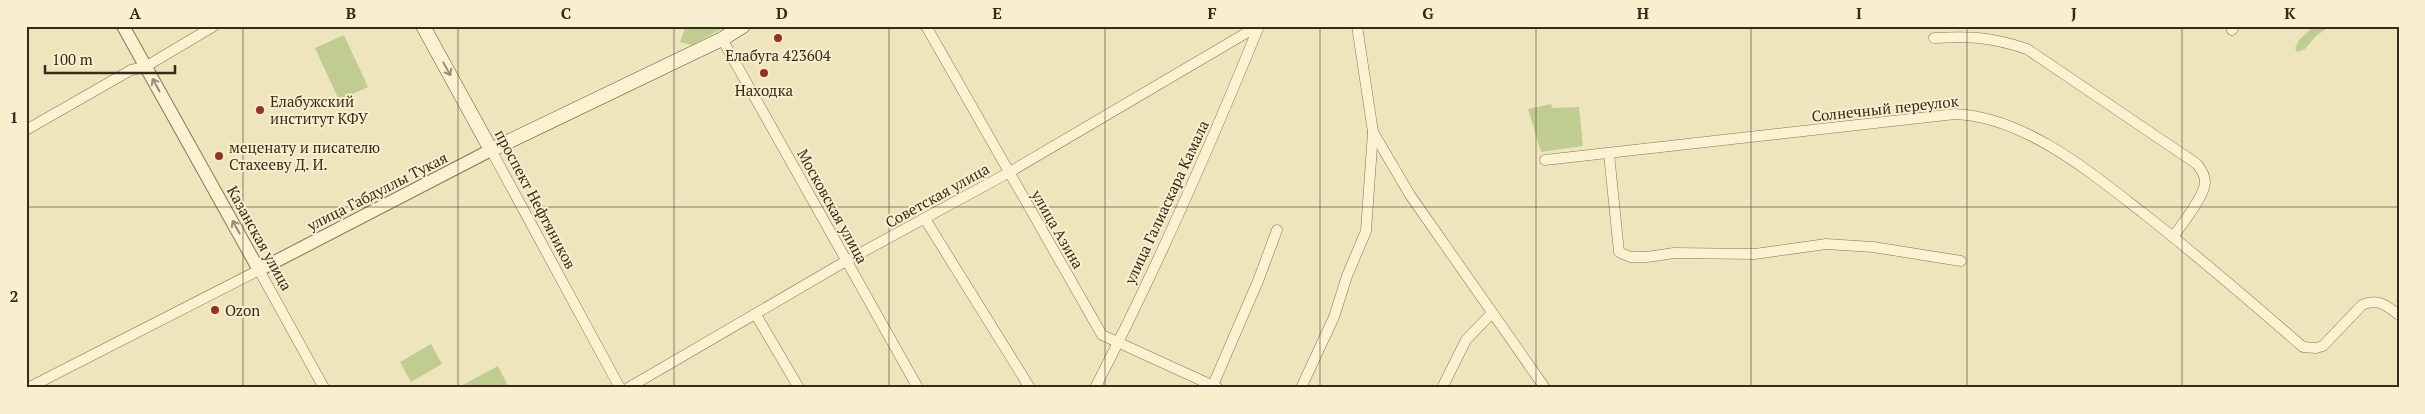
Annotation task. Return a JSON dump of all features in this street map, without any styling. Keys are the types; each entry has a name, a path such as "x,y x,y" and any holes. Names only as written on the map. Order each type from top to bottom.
{"main road":[{"name":"проспект Нефтяников","path":"423,26 491,150"},
{"name":"улица Габдуллы Тукая","path":"491,150 722,39 740,28"}],"street":[{"name":"Казанская улица","path":"123,26 324,388"},
{"path":"26,130 131,70 145,67 214,26"},
{"name":"улица Азина","path":"926,26 1008,173 1102,335 1118,344 1216,386"},
{"name":"Советская улица","path":"628,388 846,261 1008,173 1259,26"},
{"name":"улица Галиаскара Камала","path":"1095,388 1118,344 1218,126 1259,26"},
{"path":"1301,388 1334,317 1347,276 1366,231 1373,132 1357,26"},
{"path":"1934,38 1972,36 2003,41 2027,49 2197,164 2203,172 2205,182 2202,193 2173,236"},
{"name":"Московская улица","path":"722,39 918,388"},
{"name":"Солнечный переулок","path":"1545,160 1956,114 1973,115 2016,128 2089,171 2207,263 2303,347 2316,348 2323,346 2362,306 2370,302 2385,304 2399,315"},
{"path":"1373,132 1410,195 1545,388"},
{"name":"улица Габдуллы Тукая","path":"29,386 491,150"},
{"name":"проспект Нефтяников","path":"491,150 620,388"},
{"path":"1609,154 1619,252 1630,257 1647,257 1674,253 1755,254 1826,244 1873,247 1961,261"},
{"path":"925,219 1030,388"},
{"path":"1216,386 1277,230"},
{"path":"1442,388 1466,340 1492,314"},
{"path":"756,315 799,388"}],"green space":[{"path":"686,26 727,26 692,45 680,42"},
{"path":"2314,26 2330,26 2316,36 2305,49 2297,52 2295,48 2299,40"},
{"path":"344,35 368,87 339,100 315,48"},
{"path":"1551,104 1552,108 1579,107 1583,146 1541,152 1528,109"},
{"path":"431,344 442,364 411,382 400,362"},
{"path":"498,366 509,388 457,388"}],"place":[{"name":"Елабуга 423604","path":"778,38"},
{"name":"Находка","path":"764,73"},
{"name":"Елабужский институт КФУ","path":"260,110"},
{"name":"меценату и писателю Стахееву Д. И.","path":"219,156"},
{"name":"Ozon","path":"215,310"}]}
